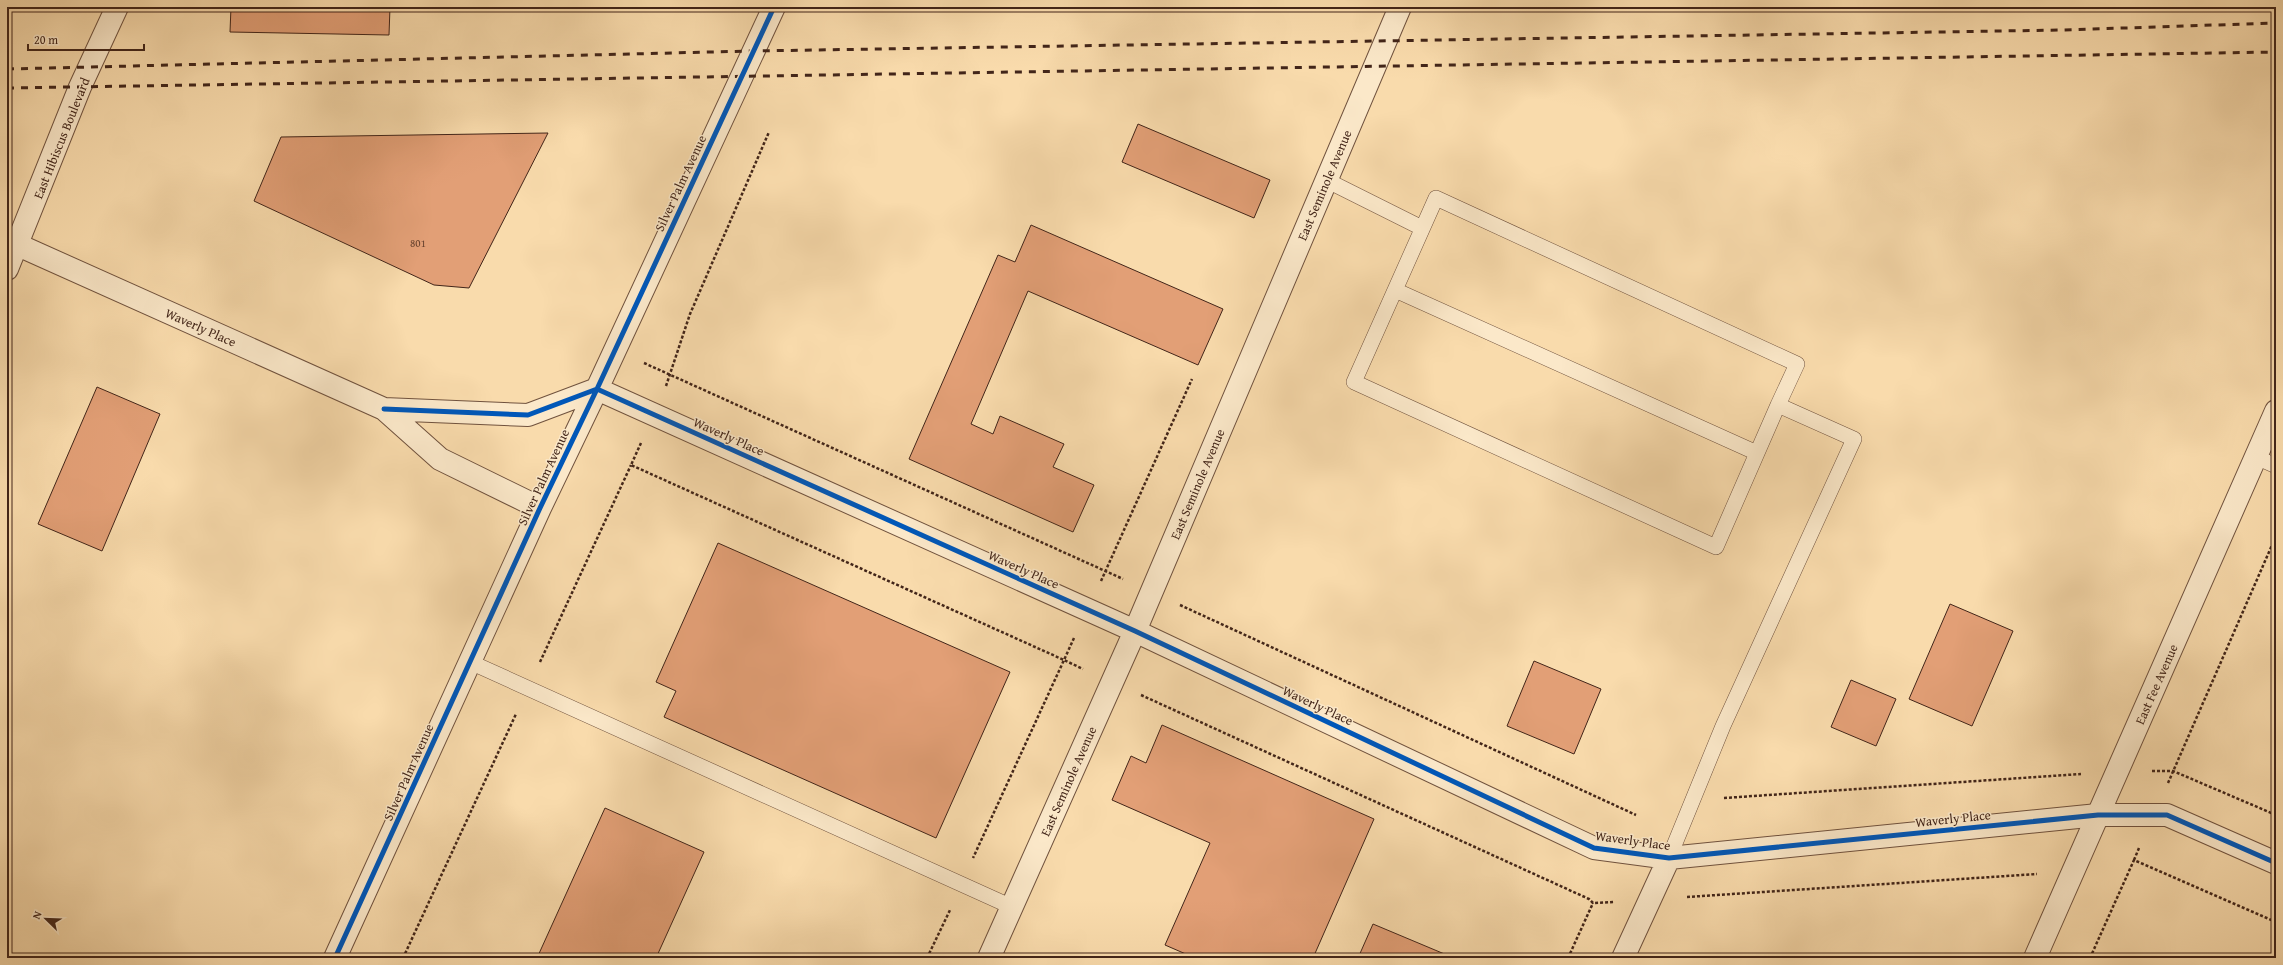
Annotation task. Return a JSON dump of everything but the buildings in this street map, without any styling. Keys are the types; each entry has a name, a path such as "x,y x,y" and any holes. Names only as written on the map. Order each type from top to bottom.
{"street":[{"name":"East Hibiscus Boulevard","path":"7,269 18,245 80,87 117,7"},
{"name":"Silver Palm Avenue","path":"336,958 540,508 597,389 774,7"},
{"name":"East Seminole Avenue","path":"990,958 1135,631 1400,7"},
{"name":"Waverly Place","path":"18,245 384,409 440,459 540,508"},
{"name":"Waverly Place","path":"384,409 528,414 597,389 1088,609 1594,848 1669,858 2098,815 2167,815 2276,863"},
{"name":"East Fee Avenue","path":"2035,958 2276,411"},
{"path":"1623,958 1669,858"}],"lane":[{"path":"1326,180 1422,228"},
{"path":"1436,198 1797,364 1716,547 1354,382 1422,228 1436,198"},
{"path":"1395,290 1757,454"},
{"path":"1669,858 1723,726 1854,439 1778,405"},
{"path":"2256,457 2276,466"},
{"path":"470,662 1012,907"}],"path":[{"path":"769,132 690,314 671,375 631,465 1589,899 1593,903 2073,872"},
{"path":"927,958 1088,609 1192,378"},
{"path":"2090,958 2276,536"},
{"path":"1693,800 2065,774 2173,770 2276,815"},
{"path":"2134,860 2276,922"},
{"path":"1568,958 1593,903"}],"railway":[{"path":"7,69 753,51 2063,30 2276,23"},
{"path":"7,88 2276,52"}],"cycle path":[{"path":"335,958 540,508 597,389 774,7"},
{"path":"384,409 528,415 597,389 1135,631 1594,848 1669,858 2098,815 2167,815 2276,863"}]}
